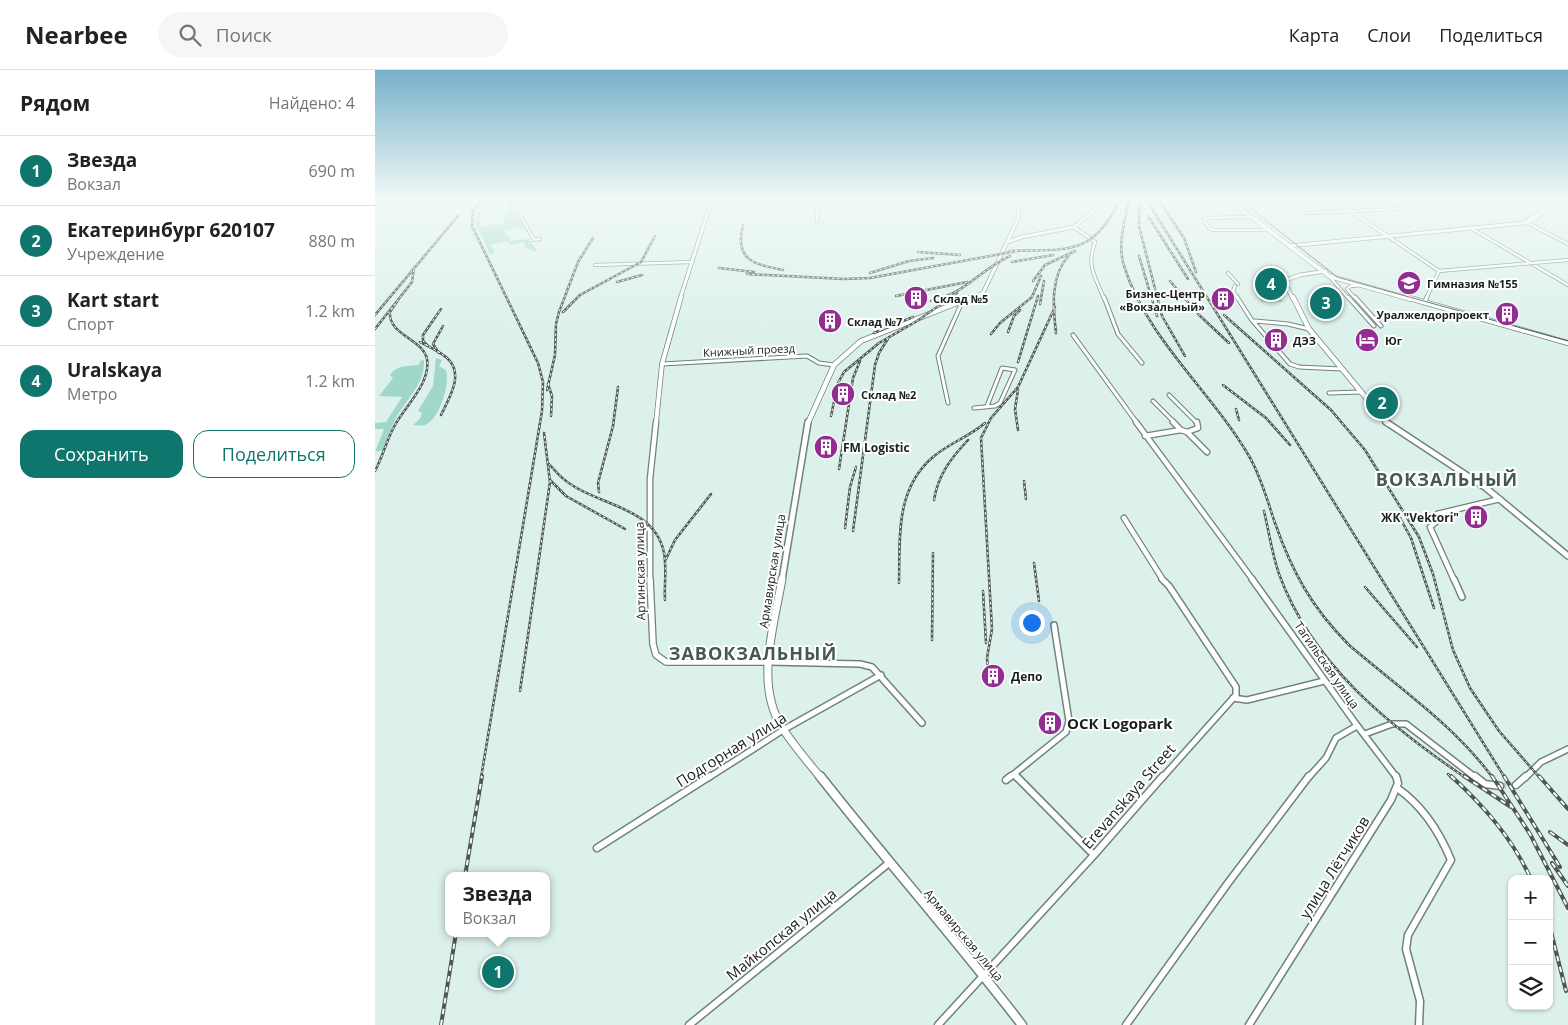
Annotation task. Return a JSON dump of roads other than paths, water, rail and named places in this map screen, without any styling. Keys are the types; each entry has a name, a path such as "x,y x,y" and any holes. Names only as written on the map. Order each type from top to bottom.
{"main road":[{"name":"Армавирская улица","path":"1006,244 985,290 979,295 861,341 834,365 807,425 769,662 768,680 775,718 783,730 889,864 983,974 1022,1025"},
{"path":"1290,245 1305,244"},
{"path":"1290,245 1329,276 1425,301"},
{"path":"1568,341 1324,271 1292,277 1285,281 1309,329 1389,426 1477,481 1568,556"}],"street":[{"name":"Артинская улица","path":"699,244 662,364 650,479 649,546 654,652 660,659 666,662 860,664 872,667 922,723"},
{"path":"1095,244 1090,262 1118,333 1142,363"},
{"path":"1398,244 1439,271 1568,260"},
{"path":"1498,244 1568,284"},
{"path":"595,265 693,262"},
{"path":"1425,301 1439,271"},
{"path":"1228,273 1237,285 1233,291 1249,316 1277,350 1294,366 1342,369"},
{"path":"1329,276 1374,326"},
{"path":"1363,286 1348,287 1347,289 1381,326"},
{"path":"1344,293 1349,292"},
{"path":"948,403 938,356 963,300"},
{"path":"1255,321 1288,324 1309,329"},
{"name":"Тагильская улица","path":"1073,335 1145,436 1283,619 1324,681 1356,724 1355,727 1336,738 1326,758 1316,767 1229,883 1126,1025"},
{"name":"Книжный проезд","path":"662,364 807,356 819,363 834,365"},
{"path":"974,408 995,406 1000,403 1015,370 1002,368 987,406"},
{"path":"1329,393 1360,392"},
{"path":"1169,395 1197,421 1198,428 1187,432"},
{"path":"1153,400 1181,430"},
{"path":"1145,436 1181,430 1187,432 1207,452"},
{"path":"1462,597 1430,527 1436,522 1437,514 1500,499"},
{"path":"1124,518 1162,579 1169,586 1236,687 1236,695 1233,698 1247,700 1324,681"},
{"path":"1006,780 1065,732 1069,720 1054,625"},
{"name":"Подгорная улица","path":"597,848 783,730 881,675"},
{"name":"Erevanskaya Street","path":"937,1025 1094,855 1233,698"},
{"path":"1356,724 1396,775 1397,788 1412,797 1423,810 1447,849 1451,860 1408,935 1406,949 1420,1001 1419,1025"},
{"path":"1365,734 1392,724 1406,724 1485,784 1500,786"},
{"path":"1516,785 1549,756 1568,749"},
{"path":"1014,774 1094,855"},
{"name":"улица Лётчиков","path":"1249,1025 1397,788"},
{"name":"Майкопская улица","path":"689,1025 889,864"}],"tunnel":[{"path":"1500,786 1516,785"}],"tram line":[{"path":"1295,244 1337,277 1568,341"}],"railway":[{"path":"414,269 435,244"},
{"path":"480,244 538,363 543,382 542,411 481,778"},
{"path":"548,385 555,355 556,324 559,312 578,262 590,244"},
{"path":"563,312 580,295 641,262 651,244"},
{"path":"741,244 748,258 763,265 783,270"},
{"path":"1010,251 1063,249 1081,244"},
{"path":"1121,244 1124,266 1134,292 1148,317 1181,364 1234,432 1249,456 1289,558 1314,603 1349,645 1425,707 1461,740 1493,778"},
{"path":"1143,244 1162,316 1185,356"},
{"path":"1166,244 1188,279"},
{"path":"1174,244 1505,778"},
{"path":"1186,244 1196,272"},
{"path":"747,274 844,279 870,278 1017,251"},
{"path":"1033,281 1045,265 1075,251"},
{"path":"918,252 960,255"},
{"path":"1012,262 1053,255"},
{"path":"1054,309 1056,282 1063,263 1069,255"},
{"path":"931,301 954,293 1010,256"},
{"path":"1139,256 1157,316"},
{"path":"870,273 909,261 933,258"},
{"path":"719,268 754,272"},
{"path":"375,315 414,269"},
{"path":"375,329 412,282 414,269"},
{"path":"617,282 642,275"},
{"path":"991,334 1000,323 1032,297 1041,276"},
{"path":"1040,304 1044,281"},
{"path":"1170,281 1193,308"},
{"path":"896,296 967,282"},
{"path":"889,337 917,321 957,293"},
{"path":"1018,362 1038,296"},
{"path":"375,471 392,430 417,394 427,368 427,359 424,352 400,332 391,320 390,312 398,300"},
{"path":"428,346 423,341 423,335 441,309"},
{"path":"988,669 987,658 992,629 981,438 991,418 1018,387 1054,309"},
{"path":"1054,309 1056,333"},
{"path":"1008,332 1014,316 1020,310"},
{"path":"1198,314 1229,343"},
{"path":"1224,315 1331,410 1365,450 1419,537 1433,574 1453,650 1470,688 1499,731 1540,778"},
{"path":"874,333 913,317"},
{"path":"438,352 433,344 443,326"},
{"path":"831,416 838,383 844,372 879,343 889,337"},
{"path":"853,531 875,365 879,353 889,337"},
{"path":"420,342 438,352"},
{"path":"438,352 447,358 455,371 454,386 441,415"},
{"path":"839,469 853,378 860,361"},
{"path":"547,390 548,385"},
{"path":"548,385 552,396 551,416"},
{"path":"1223,385 1266,418 1290,445"},
{"path":"599,492 598,483 613,426 618,387"},
{"path":"1018,390 1015,409 1018,430"},
{"path":"1236,409 1239,420"},
{"path":"899,583 902,515 912,484 933,457 985,423"},
{"path":"520,691 550,482 544,433"},
{"path":"934,500 946,467 968,440"},
{"path":"549,464 571,485 587,494 628,511 651,527 659,539 664,553 665,600"},
{"path":"845,528 850,487 856,467"},
{"path":"550,480 566,496 625,529"},
{"path":"1024,481 1026,499"},
{"path":"666,559 675,540 711,494"},
{"path":"1264,511 1279,574 1293,606 1311,636 1332,664 1381,714 1466,778"},
{"path":"1400,518 1411,538 1434,608"},
{"path":"932,640 933,553"},
{"path":"1034,563 1039,601"},
{"path":"1365,587 1417,647"},
{"path":"983,591 986,643"},
{"path":"1448,774 1452,778"},
{"path":"466,872 482,776"},
{"path":"1451,776 1496,823 1515,850 1529,875"},
{"path":"1464,776 1511,807"},
{"path":"1492,776 1530,834 1568,908"},
{"path":"1504,776 1560,867"},
{"path":"1539,776 1568,809"},
{"path":"1550,832 1568,845"},
{"path":"1552,863 1568,886"},
{"path":"441,1025 455,937"},
{"path":"1553,940 1566,991"}],"place":[{"name":"Гимназия №155","path":"1409,283"},
{"name":"Uralskaya","path":"1271,284"},
{"name":"Склад №5","path":"916,298"},
{"name":"Бизнес-Центр «Вокзальный»","path":"1223,299"},
{"name":"Kart start","path":"1326,303"},
{"name":"Уралжелдорпроект","path":"1507,314"},
{"name":"Склад №7","path":"830,321"},
{"name":"ДЭЗ","path":"1276,340"},
{"name":"Юг","path":"1367,340"},
{"name":"Склад №2","path":"843,394"},
{"name":"Екатеринбург 620107","path":"1382,403"},
{"name":"FM Logistic","path":"826,447"},
{"name":"ЖК \"Vektori\"","path":"1476,517"},
{"name":"Депо","path":"993,676"},
{"name":"ОСК Logopark","path":"1050,723"},
{"name":"Звезда","path":"498,972"}],"district":[{"name":"ВОКЗАЛЬНЫЙ","path":"1447,479"},
{"name":"ЗАВОКЗАЛЬНЫЙ","path":"753,653"}]}
